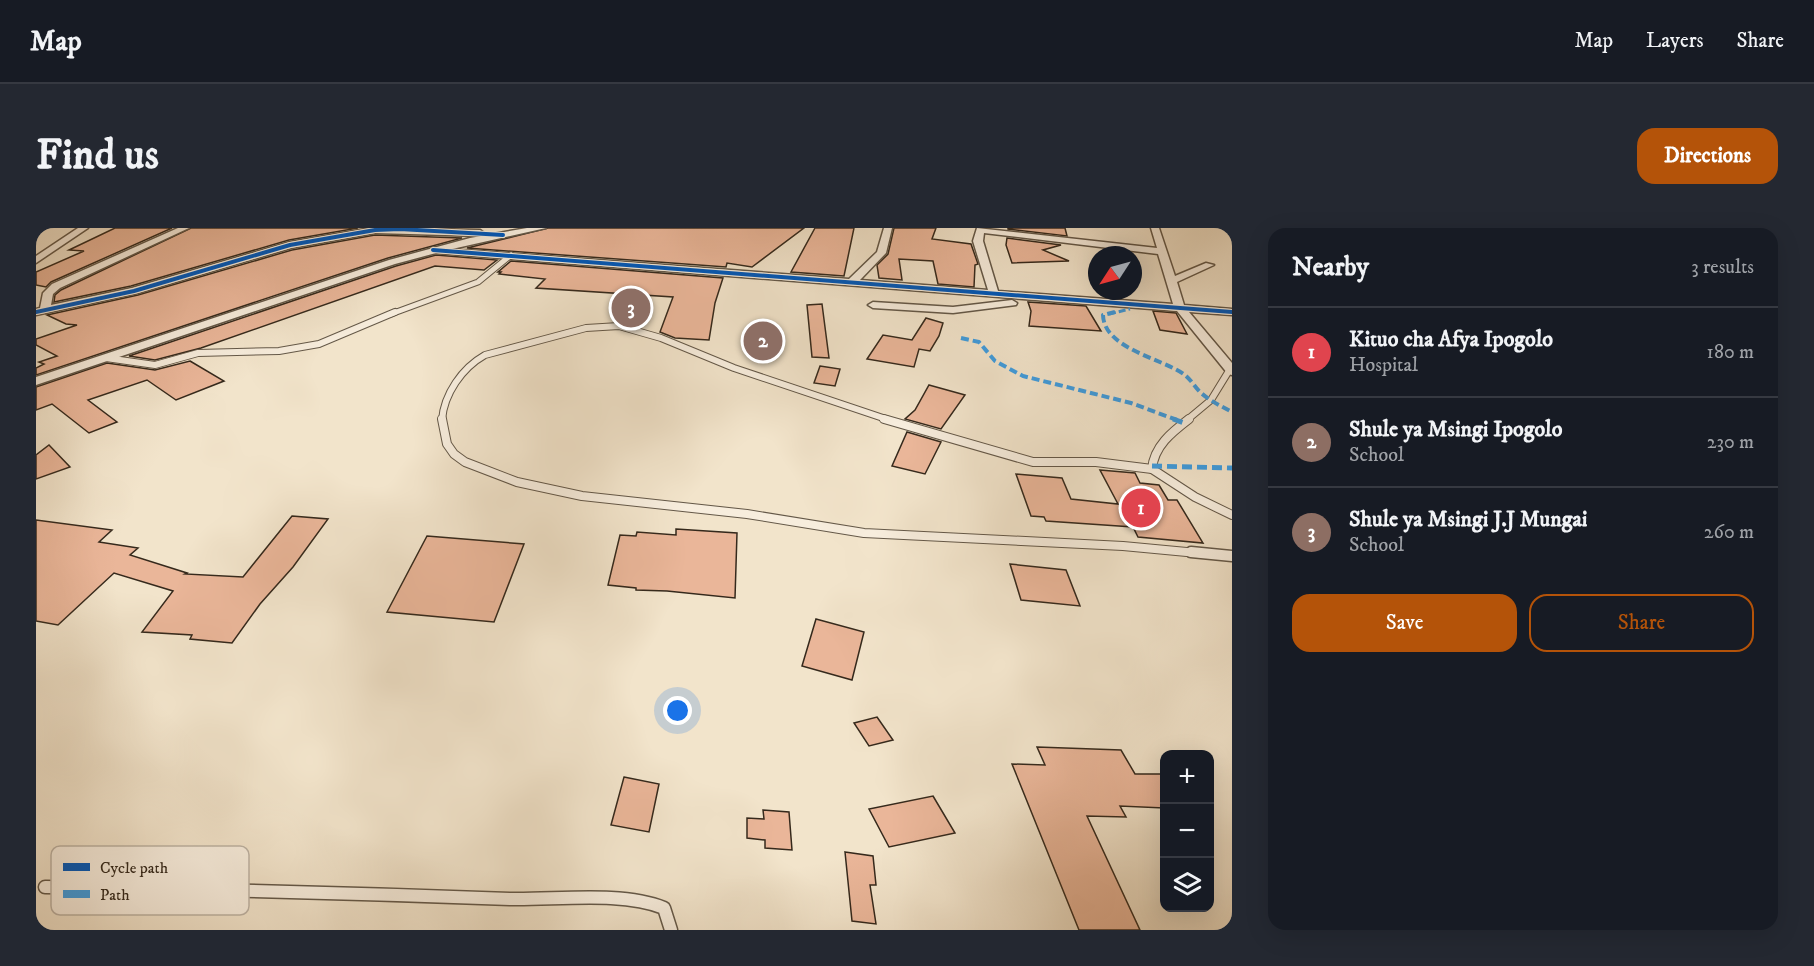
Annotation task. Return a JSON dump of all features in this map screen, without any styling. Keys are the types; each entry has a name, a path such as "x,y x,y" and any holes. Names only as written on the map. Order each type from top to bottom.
{"street":[{"path":"36,260 84,228"},
{"path":"41,311 48,293 56,286 185,228"},
{"path":"36,381 369,269 433,250 542,228"},
{"path":"851,283 881,253 888,228"},
{"path":"1008,233 1035,228"},
{"path":"1155,228 1180,308 1231,370"},
{"path":"41,311 134,291 290,245 375,230 400,229 502,235"},
{"path":"994,294 978,241 981,229 1162,252"},
{"path":"433,250 1232,312"},
{"path":"1171,280 1209,265"},
{"path":"873,305 953,310 1008,304 1031,297"}],"lane":[{"path":"106,358 155,365 198,353 279,351 319,344 379,318 478,282 511,255"},
{"path":"1232,515 1196,497 1152,469 1096,462 1033,462 1005,455 841,406 734,368 661,338 619,326 586,328 485,355 459,375 442,411 443,435 454,455 471,465 508,480 564,494 746,514 825,529 864,533 1123,546 1232,556"},
{"path":"1152,469 1151,462 1156,449 1211,400 1231,370"},
{"path":"45,887 51,887"},
{"path":"249,891 647,901 664,908 671,930"}],"building":[{"path":"115,228 172,228 51,282 46,287 36,285 36,272 84,251 69,250"},
{"path":"191,228 358,228 289,240 131,286 54,302 55,295 61,290"},
{"path":"548,228 804,228 752,267 727,263 726,267 467,248"},
{"path":"815,228 854,228 844,276 791,272"},
{"path":"894,228 936,228 932,239 971,244 978,264 975,265 974,287 938,284 933,261 899,259 902,280 879,278 877,265 888,254"},
{"path":"1065,228 1067,236 1008,229"},
{"path":"375,235 462,238 388,258 36,375 36,368 44,364 39,362 57,356 36,345 36,339 77,325 66,324 47,315 138,295 292,250"},
{"path":"1007,238 1061,245 1043,250 1069,261 1012,263 1006,245"},
{"path":"436,255 497,260 484,270 435,266 201,348 155,360 129,356 396,266"},
{"path":"511,261 723,278 715,303 709,340 675,338 660,332 673,297 536,288 545,279 499,274 501,272 498,272"},
{"path":"1028,302 1086,306 1101,331 1029,326 1031,311"},
{"path":"822,304 829,358 812,357 807,305"},
{"path":"1153,311 1176,313 1187,334 1160,330"},
{"path":"926,318 943,323 939,336 930,351 919,349 914,367 867,359 883,335 912,340"},
{"path":"190,361 224,381 176,400 147,380 88,400 117,422 89,433 52,404 36,410 36,387 107,363 155,370"},
{"path":"820,366 840,369 835,386 814,383"},
{"path":"929,385 965,395 941,429 905,419 915,410"},
{"path":"907,432 941,442 925,474 892,466"},
{"path":"49,445 70,467 36,479 36,455"},
{"path":"1100,470 1135,473 1140,483 1159,485 1168,500 1177,500 1203,543 1138,537 1133,527 1046,521 1044,517 1031,516 1016,474 1062,478 1071,499 1118,504"},
{"path":"292,516 328,519 232,643 190,639 192,635 142,632 173,591 114,573 58,625 36,621 36,520 112,530 99,542 138,548 130,555 187,573 185,574 243,577"},
{"path":"676,529 737,533 735,598 636,590 636,588 608,585 620,535 636,536 637,532 676,535"},
{"path":"427,536 524,544 494,622 387,612"},
{"path":"1010,564 1066,570 1080,606 1021,600"},
{"path":"816,619 864,632 852,680 802,666"},
{"path":"877,717 893,740 869,746 854,723"},
{"path":"1037,747 1121,750 1135,774 1160,774 1160,808 1120,806 1126,817 1087,816 1140,930 1079,930 1012,764 1045,765"},
{"path":"624,777 659,784 649,832 611,825"},
{"path":"933,796 955,833 889,847 869,809"},
{"path":"763,810 789,812 792,850 765,848 765,840 747,838 747,818 764,819"},
{"path":"845,852 873,856 876,885 870,885 876,924 852,921"}],"marked path":[{"path":"1130,309 1103,315 1103,324 1110,333 1135,350 1185,375 1204,395 1232,412"},
{"path":"961,338 979,342 995,361 1023,376 1131,403 1184,423"},
{"path":"1152,466 1232,468"}],"cycle path":[{"path":"36,312 134,291 290,245 375,230 400,229 503,235"},
{"path":"433,250 1232,312"}],"place":[{"name":"Shule ya Msingi J.J Mungai","path":"631,308"},
{"name":"Shule ya Msingi Ipogolo","path":"763,341"},
{"name":"Kituo cha Afya Ipogolo","path":"1141,508"}]}
